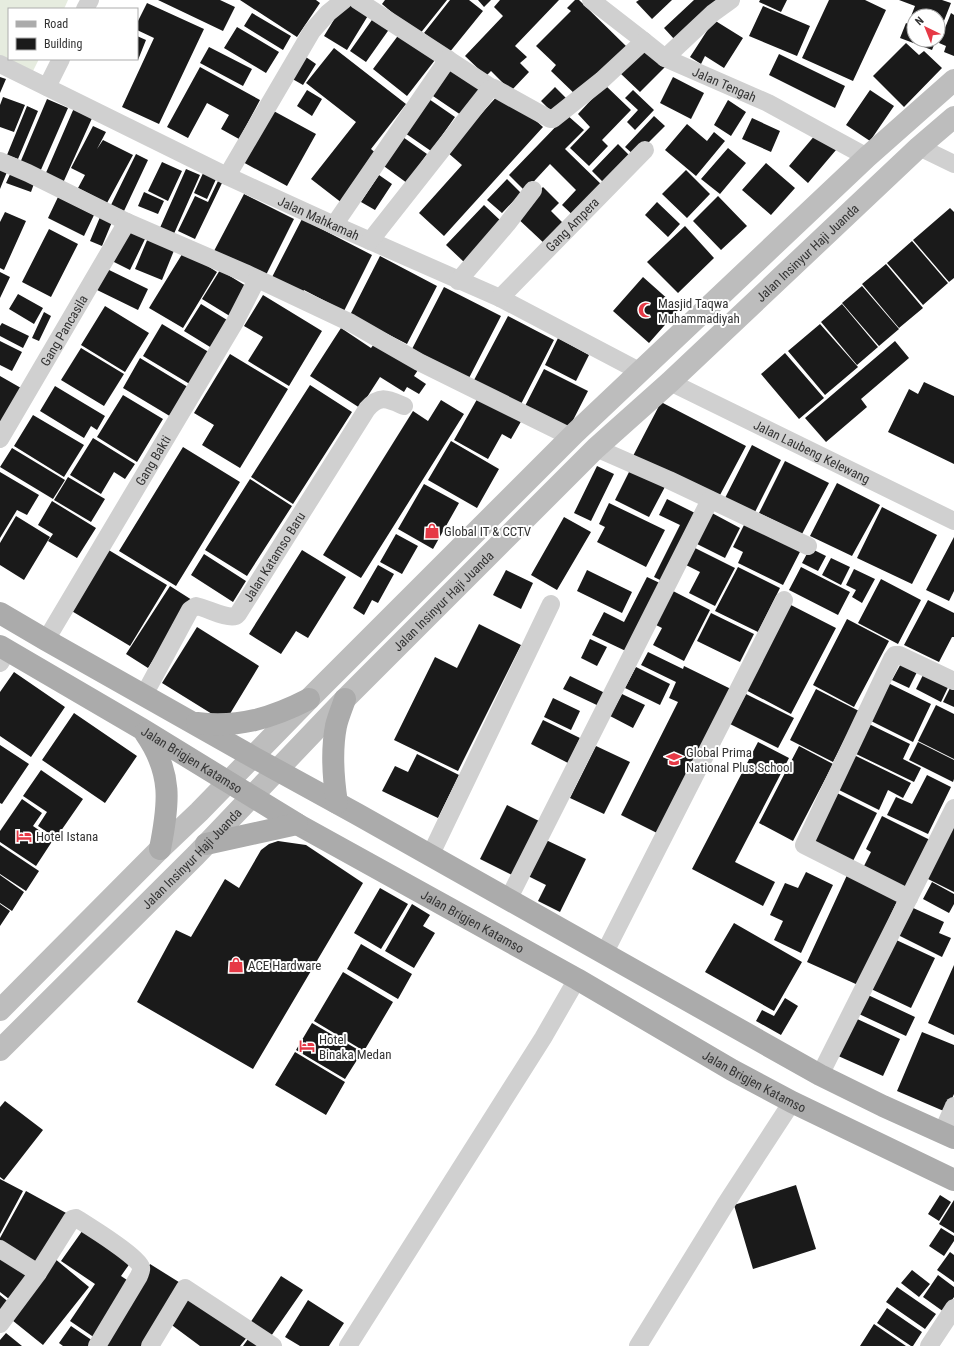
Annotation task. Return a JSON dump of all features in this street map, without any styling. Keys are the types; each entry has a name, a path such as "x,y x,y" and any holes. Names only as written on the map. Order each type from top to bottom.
{"main road":[{"name":"Jalan Insinyur Haji Juanda","path":"0,1010 639,370 867,157 954,80"},
{"name":"Jalan Insinyur Haji Juanda","path":"0,1050 97,955 345,699 596,448 670,382 919,147 954,117"},
{"path":"0,613 253,757 820,1075 948,1135"},
{"name":"Jalan Brigjen Katamso","path":"3,653 142,729 297,824 577,979 732,1070 792,1102 954,1180"},
{"path":"192,722 216,725 240,723 264,718 287,710 309,699"},
{"path":"337,803 333,777 332,751 336,724 345,699"},
{"path":"142,729 152,743 160,759 165,776 167,804 160,849"},
{"path":"206,844 297,824"}],"street":[{"path":"227,176 312,31 328,13 344,0"},
{"path":"356,0 492,88 550,119 553,119 602,80 644,41"},
{"name":"Jalan Tengah","path":"591,0 665,58 768,103 867,157"},
{"path":"665,58 713,12 731,0"},
{"path":"334,225 448,59"},
{"path":"47,87 60,60"},
{"name":"Jalan Mahkamah","path":"0,64 227,176 458,281 500,298 639,370"},
{"path":"370,241 492,88"},
{"path":"919,147 954,164"},
{"name":"Gang Ampera","path":"500,298 645,150"},
{"path":"0,161 28,173 127,222 257,279 351,323 419,362 571,437"},
{"path":"458,281 507,224 533,190"},
{"name":"Gang Pancasila","path":"0,439 127,222"},
{"name":"Gang Bakti","path":"46,640 235,322 257,279"},
{"name":"Jalan Laubeng Kelewang","path":"670,382 954,521"},
{"name":"Jalan Katamso Baru","path":"144,695 190,610 196,606 231,617 238,614 367,409 373,402 388,399 404,406"},
{"path":"596,448 669,480 808,546"},
{"path":"508,900 710,500"},
{"path":"604,954 784,600"},
{"path":"430,856 551,604"},
{"path":"909,898 804,845 895,655 900,655 954,680"},
{"path":"820,1075 954,808"},
{"path":"348,1346 543,1038 577,979"},
{"path":"638,1346 792,1102"},
{"path":"948,1135 954,1106"},
{"path":"0,1324 38,1274 72,1219 76,1218 132,1256 141,1265 139,1276 97,1346"},
{"path":"0,1249 38,1274"},
{"path":"150,1346 185,1288 273,1346"},
{"path":"929,1346 954,1308"}],"shaded area":[{"path":"0,0 68,0 64,8 8,8 8,60 38,60 31,75 0,58"}],"building":[{"path":"158,0 220,0 235,7 223,31"},
{"path":"240,0 316,0 320,3 297,37"},
{"path":"346,0 369,14 347,50 324,36"},
{"path":"385,0 447,0 419,35 382,4"},
{"path":"450,0 469,0 483,11 449,53 424,33"},
{"path":"478,0 491,0 484,7"},
{"path":"500,0 559,0 515,46 527,57 520,63 529,72 511,91 491,71 486,76 465,56 503,16 494,7"},
{"path":"575,0 579,0 627,47 578,97 551,71 556,65 536,46 571,11 567,8"},
{"path":"639,0 672,0 652,19 636,2"},
{"path":"694,0 719,0 675,40 664,28"},
{"path":"760,0 787,0 781,12 759,2"},
{"path":"829,0 865,0 886,10 853,81 802,58"},
{"path":"899,0 942,0 951,3 946,16 946,8 914,8 915,6"},
{"path":"147,3 204,29 159,124 122,107 154,38 138,30 138,21"},
{"path":"763,6 810,26 797,56 749,36"},
{"path":"252,13 291,36 283,50 244,26"},
{"path":"951,13 954,15 954,56 944,52 946,48 946,26"},
{"path":"374,17 390,28 366,62 350,51"},
{"path":"714,20 743,38 724,68 705,56 701,64 690,57"},
{"path":"906,23 906,40 900,38"},
{"path":"237,27 279,52 266,73 224,48"},
{"path":"400,33 435,60 407,96 373,69"},
{"path":"138,36 146,40 138,60"},
{"path":"906,43 906,48 911,48 919,55 924,51 942,68 904,107 873,76"},
{"path":"209,47 252,69 243,86 200,63"},
{"path":"646,47 666,66 640,92 620,73"},
{"path":"334,48 406,104 371,149 379,156 342,203 311,179 356,122 306,83"},
{"path":"779,54 845,86 835,108 769,75"},
{"path":"303,55 316,64 303,85 289,77"},
{"path":"452,62 483,84 461,115 430,94"},
{"path":"200,67 260,100 239,139 221,129 229,115 207,103 188,138 167,127"},
{"path":"0,77 6,79 0,93"},
{"path":"673,77 704,93 691,119 660,103"},
{"path":"605,85 631,110 602,140 608,146 589,166 570,148 590,127 578,114"},
{"path":"555,87 566,98 552,112 541,101"},
{"path":"307,90 322,99 312,116 297,106"},
{"path":"633,90 654,110 635,130 627,122 638,110 625,98"},
{"path":"870,90 894,106 870,141 846,125"},
{"path":"499,94 517,104 543,127 444,236 419,213 462,165 447,152"},
{"path":"3,97 25,105 14,132 0,127 0,105"},
{"path":"426,97 455,117 431,151 402,131"},
{"path":"47,99 68,108 40,172 20,163"},
{"path":"728,100 746,112 731,136 714,125"},
{"path":"27,106 38,111 18,159 7,155"},
{"path":"74,108 93,116 63,183 45,175"},
{"path":"270,109 316,134 287,186 241,161"},
{"path":"567,115 584,130 565,149 606,189 577,219 562,205 576,190 550,164 525,191 509,175"},
{"path":"654,116 665,126 635,156 625,147"},
{"path":"752,118 780,131 771,152 742,139"},
{"path":"687,124 707,141 714,132 725,141 696,176 665,150"},
{"path":"93,126 106,132 97,149 103,140 133,155 107,203 78,188 85,175 71,168"},
{"path":"816,134 836,150 808,183 789,166"},
{"path":"400,135 427,154 407,183 381,164"},
{"path":"618,144 632,158 606,185 592,171"},
{"path":"728,148 746,163 720,194 701,179"},
{"path":"136,154 148,160 124,211 111,205"},
{"path":"162,162 182,171 168,201 148,191"},
{"path":"0,163 9,167 0,189"},
{"path":"766,163 795,188 771,215 742,190"},
{"path":"186,169 200,175 173,236 159,230"},
{"path":"12,170 36,178 31,192 6,183"},
{"path":"686,170 710,194 687,218 662,194"},
{"path":"204,171 217,177 207,199 194,193"},
{"path":"379,175 392,184 375,210 361,202"},
{"path":"507,179 521,193 502,213 487,200"},
{"path":"218,181 222,183 195,239 178,231 195,196 208,202"},
{"path":"543,187 559,203 551,211 565,225 546,245 515,216"},
{"path":"144,192 164,201 158,214 138,206"},
{"path":"244,194 294,219 265,277 214,251"},
{"path":"718,196 747,226 721,250 693,221"},
{"path":"58,197 94,215 84,236 48,218"},
{"path":"657,202 680,224 668,237 645,215"},
{"path":"484,205 502,222 464,262 446,245"},
{"path":"950,208 954,212 954,278 949,282 913,240"},
{"path":"5,212 26,221 4,270 0,268 0,222"},
{"path":"100,217 112,222 102,246 90,241"},
{"path":"302,219 372,255 344,311 304,290 300,297 270,281"},
{"path":"685,226 714,258 678,293 647,262"},
{"path":"126,228 146,237 130,270 110,260"},
{"path":"49,229 78,244 51,297 22,282"},
{"path":"148,238 175,248 162,280 135,269"},
{"path":"912,241 948,283 923,305 887,263"},
{"path":"184,251 217,272 183,328 149,308"},
{"path":"380,256 437,286 407,344 350,315"},
{"path":"886,264 923,308 899,328 862,284"},
{"path":"105,268 148,289 138,310 95,289"},
{"path":"220,270 251,289 233,318 202,299"},
{"path":"0,272 10,277 0,298"},
{"name":"Masjid Taqwa Muhammadiyah","path":"643,277 679,309 649,343 613,311"},
{"path":"862,286 899,329 879,346 842,303"},
{"path":"444,287 501,316 469,378 412,349"},
{"path":"18,294 43,308 34,324 9,309"},
{"path":"263,295 322,331 289,386 248,361 263,337 244,326"},
{"path":"201,304 232,323 215,350 184,331"},
{"path":"842,304 878,347 857,365 821,322"},
{"path":"105,306 149,333 125,372 81,345"},
{"path":"44,312 51,316 39,341 32,338"},
{"path":"508,316 554,340 520,406 473,382"},
{"path":"2,323 29,336 23,348 0,336 0,326"},
{"path":"162,324 212,354 193,386 143,356"},
{"path":"820,324 858,367 825,395 788,351"},
{"path":"341,328 371,348 377,340 422,364 414,376 426,384 419,394 407,387 404,392 380,377 360,408 310,376"},
{"path":"558,338 589,355 576,381 545,365"},
{"path":"0,341 22,352 12,371 0,365"},
{"path":"895,341 909,358 861,399 867,407 826,442 805,418"},
{"path":"81,348 124,374 104,406 61,380"},
{"path":"785,353 824,398 799,419 761,374"},
{"path":"230,354 288,389 240,468 202,445 214,425 194,413"},
{"path":"140,358 191,389 173,418 123,388"},
{"path":"544,369 588,391 569,428 525,406"},
{"path":"0,376 21,388 0,425"},
{"path":"924,382 954,396 954,464 888,432 909,389 918,394"},
{"path":"310,385 352,412 293,504 251,477"},
{"path":"55,386 105,416 97,430 91,426 84,438 40,411"},
{"path":"480,394 523,418 511,439 502,434 488,459 454,440"},
{"path":"123,395 163,419 137,462 97,437"},
{"path":"441,400 464,414 361,578 323,555 413,411 428,421"},
{"path":"661,402 746,446 720,495 633,456"},
{"path":"33,415 84,445 64,477 14,446"},
{"path":"93,438 135,464 125,479 114,472 101,494 70,475"},
{"path":"451,441 499,469 477,508 428,480"},
{"path":"752,445 781,460 755,512 725,498"},
{"path":"183,447 240,482 176,586 119,551"},
{"path":"12,448 65,480 53,499 0,467"},
{"path":"785,461 829,483 802,534 759,513"},
{"path":"597,466 614,474 591,521 574,513"},
{"path":"632,466 667,483 649,517 615,500"},
{"path":"0,472 39,495 27,515 17,510 0,538"},
{"path":"68,477 105,499 91,522 54,500"},
{"path":"250,479 292,506 247,576 205,550"},
{"path":"837,483 880,505 852,556 810,536"},
{"path":"424,484 459,503 433,549 398,529"},
{"path":"667,499 699,515 666,583 654,577 680,525 659,515"},
{"path":"52,501 96,528 77,558 48,541 53,534 38,525"},
{"path":"609,503 665,530 646,567 597,542 605,527 599,524"},
{"path":"882,507 937,535 912,584 857,558"},
{"path":"712,513 740,528 725,558 697,544"},
{"path":"16,516 50,537 24,580 0,565 0,543"},
{"path":"564,517 591,532 557,590 531,575"},
{"path":"747,519 803,546 783,585 738,563 743,552 733,547"},
{"path":"396,534 418,546 402,574 380,562"},
{"path":"954,537 954,591 949,601 926,590"},
{"path":"695,548 735,568 715,606 689,593 700,572 686,565"},
{"path":"810,548 826,556 818,571 802,563"},
{"path":"107,549 167,585 130,646 70,610"},
{"path":"302,550 346,577 308,638 296,631 281,654 249,634"},
{"path":"204,554 246,581 233,602 191,575"},
{"path":"831,558 850,567 841,585 822,575"},
{"path":"378,565 394,574 378,603 372,600 364,615 353,608"},
{"path":"738,567 780,588 758,632 715,611"},
{"path":"801,567 850,592 838,615 789,590"},
{"path":"854,569 875,579 862,603 852,597 856,590 846,585"},
{"path":"506,570 533,583 521,609 493,595"},
{"path":"587,570 632,592 622,613 577,591"},
{"path":"647,577 664,585 630,653 592,635 604,612 624,622"},
{"path":"881,579 921,600 898,644 858,623"},
{"path":"170,586 192,600 148,668 126,654"},
{"path":"673,591 710,610 684,661 653,645 662,628 656,625"},
{"path":"928,600 954,613 954,637 952,637 939,662 904,645"},
{"path":"787,603 836,628 791,714 742,688"},
{"path":"711,613 754,634 740,662 697,641"},
{"path":"847,619 889,641 854,707 813,685"},
{"path":"479,624 521,645 458,771 394,740 435,657 457,668"},
{"path":"197,627 259,666 225,722 162,683"},
{"path":"590,639 607,647 597,666 581,658"},
{"name":"Global Prima National Plus School","path":"648,652 683,669 684,666 733,690 661,835 621,815 678,702 669,698 676,682 641,665"},
{"path":"904,658 920,666 909,688 892,680"},
{"path":"636,667 670,684 660,705 625,688"},
{"path":"926,669 951,681 941,702 916,689"},
{"path":"14,672 65,707 31,757 0,736 0,692"},
{"path":"570,676 607,694 601,707 563,689"},
{"path":"954,680 954,707 943,702"},
{"path":"886,682 931,704 913,742 867,719"},
{"path":"816,689 859,711 833,762 790,740"},
{"path":"622,694 645,705 633,728 610,716"},
{"path":"746,694 794,718 778,748 730,724"},
{"path":"553,698 580,711 571,730 544,717"},
{"path":"936,705 954,714 954,759 918,741"},
{"path":"74,713 137,756 105,803 42,760"},
{"path":"543,720 580,738 568,763 531,744"},
{"path":"867,723 910,744 903,759 921,768 914,782 852,752"},
{"path":"758,742 789,758 735,862 775,882 763,906 692,869"},
{"path":"918,742 954,760 953,782 909,760"},
{"path":"0,745 29,764 2,804 0,803"},
{"path":"596,746 630,762 604,814 570,798"},
{"path":"799,746 833,764 793,841 759,823"},
{"path":"417,754 459,775 438,818 382,791 395,766 408,772"},
{"path":"854,755 911,783 903,798 888,790 879,810 837,789"},
{"path":"41,770 83,799 56,838 38,826 47,812 23,796"},
{"path":"927,775 951,787 928,834 887,815 896,797 912,804"},
{"path":"835,792 877,813 853,861 811,841"},
{"name":"Hotel Istana","path":"22,799 42,813 33,826 53,840 36,866 0,842 0,831"},
{"path":"507,805 543,823 516,877 480,859"},
{"path":"882,816 930,840 906,889 863,868 871,852 866,849"},
{"path":"954,816 954,892 924,877"},
{"path":"546,840 586,859 560,912 538,901 546,885 528,876"},
{"name":"ACE Hardware","path":"278,841 306,845 363,883 253,1069 137,1002 176,930 191,937 225,879 239,888 261,850 269,844"},
{"path":"0,845 39,871 26,891 0,874"},
{"path":"806,872 833,885 801,953 774,940 783,921 770,915 785,883 798,888"},
{"path":"848,873 899,897 858,985 807,962"},
{"path":"0,875 24,892 12,911 0,903"},
{"path":"932,882 954,894 954,904 949,913 923,899"},
{"path":"380,888 408,904 381,949 354,933"},
{"path":"0,904 10,911 0,926"},
{"path":"412,904 430,915 423,926 435,933 414,968 385,951"},
{"path":"911,907 944,922 939,933 951,938 942,957 898,935"},
{"path":"734,923 802,962 774,1011 705,972"},
{"path":"892,938 935,958 911,1008 869,988"},
{"path":"361,944 412,974 398,999 347,969"},
{"path":"954,965 954,1035 928,1023"},
{"path":"343,972 393,1002 364,1051 314,1021"},
{"path":"868,995 915,1017 906,1036 859,1014"},
{"path":"785,998 798,1006 781,1035 756,1021 762,1010 774,1016"},
{"path":"853,1017 900,1039 883,1076 836,1055"},
{"path":"312,1023 362,1052 345,1079 296,1050"},
{"path":"922,1032 954,1045 954,1094 946,1112 897,1091"},
{"path":"295,1052 345,1082 326,1115 275,1085"},
{"path":"5,1101 43,1130 4,1180 0,1177 0,1107"},
{"path":"0,1179 23,1191 0,1234"},
{"path":"796,1185 816,1249 753,1269 734,1205"},
{"path":"26,1191 68,1214 40,1265 0,1243 0,1238"},
{"path":"940,1195 951,1202 939,1221 928,1214"},
{"path":"954,1200 954,1233 939,1224"},
{"path":"85,1227 133,1259 121,1276 133,1284 95,1338 70,1321 95,1284 61,1261"},
{"path":"941,1228 954,1236 954,1241 944,1256 929,1246"},
{"path":"950,1252 954,1255 954,1282 937,1270"},
{"path":"0,1258 29,1274 9,1299 0,1292"},
{"path":"54,1258 89,1287 43,1345 7,1316"},
{"path":"150,1264 182,1284 144,1346 100,1346"},
{"path":"912,1270 930,1284 919,1297 901,1283"},
{"path":"938,1275 954,1287 954,1297 944,1312 923,1297"},
{"path":"281,1276 303,1290 269,1339 248,1326"},
{"path":"897,1287 936,1314 925,1329 886,1302"},
{"path":"191,1293 248,1336 240,1346 200,1346 169,1323"},
{"path":"0,1295 11,1304 0,1317"},
{"path":"308,1300 344,1323 329,1346 300,1346 285,1337"},
{"path":"887,1308 922,1332 913,1346 877,1323"},
{"path":"874,1324 906,1346 860,1346"},
{"path":"71,1326 96,1343 94,1346 63,1346 59,1343"},
{"path":"6,1333 22,1346 0,1346 0,1340"},
{"path":"248,1339 258,1346 243,1346"}],"place":[{"name":"Masjid Taqwa Muhammadiyah","path":"646,310"},
{"name":"Global IT & CCTV","path":"432,531"},
{"name":"Global Prima National Plus School","path":"674,759"},
{"name":"Hotel Istana","path":"24,836"},
{"name":"ACE Hardware","path":"236,965"},
{"name":"Hotel Binaka Medan","path":"307,1046"}]}
